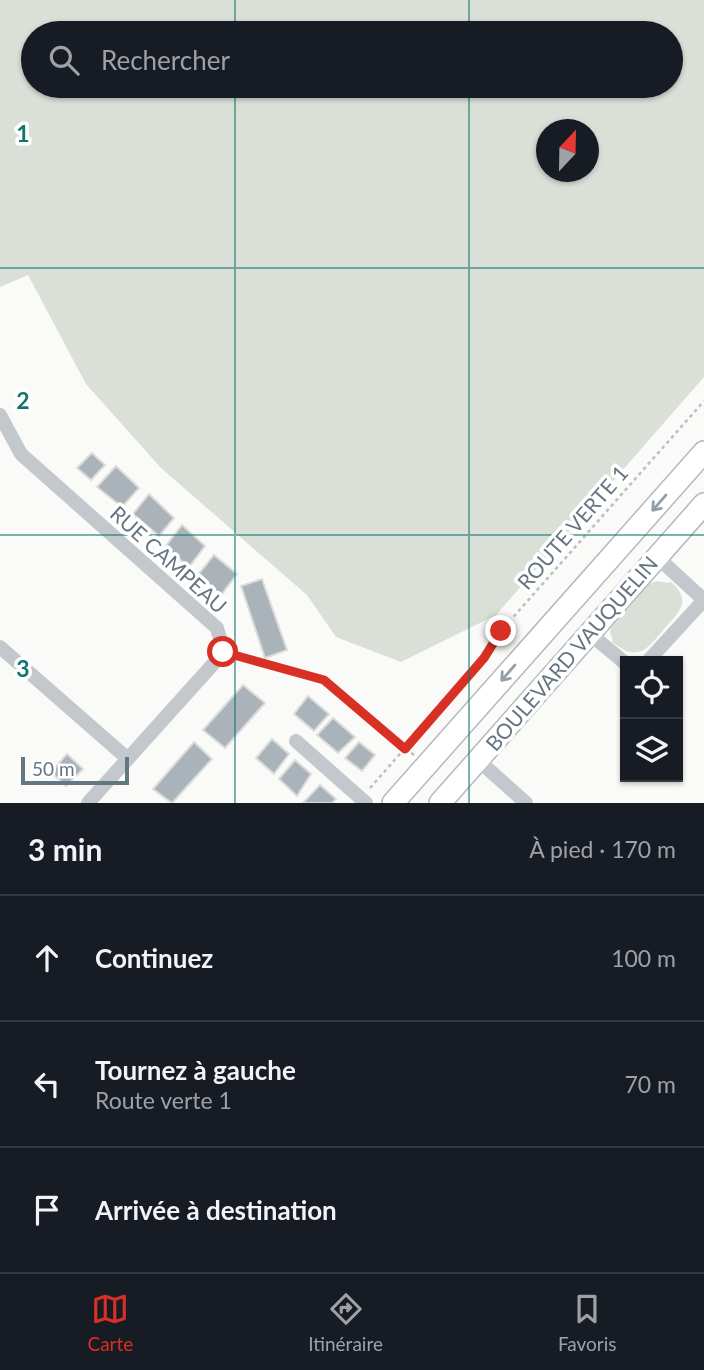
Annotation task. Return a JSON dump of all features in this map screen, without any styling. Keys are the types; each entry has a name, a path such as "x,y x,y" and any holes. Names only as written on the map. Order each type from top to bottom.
{"street":[{"name":"RUE CAMPEAU","path":"0,415 21,454 217,628 223,652"},
{"name":"BOULEVARD VAUQUELIN","path":"393,803 704,452"},
{"name":"BOULEVARD VAUQUELIN","path":"439,803 704,503"},
{"path":"653,656 704,600 656,556"},
{"path":"589,633 620,659"},
{"path":"0,647 128,759"},
{"path":"88,803 223,652"},
{"path":"296,741 363,801"},
{"path":"478,760 526,803"}],"path":[{"name":"ROUTE VERTE 1","path":"363,801 484,658 501,631 704,401"},
{"path":"223,652 324,680 414,755"}],"shaded area":[{"path":"0,0 704,0 704,377 496,615 401,662 336,637 307,595 161,468 86,384 28,275 0,287"},
{"path":"657,581 671,582 678,589 682,601 679,612 644,650 624,650 612,642 611,628 649,584"}],"building":[{"path":"92,453 105,465 91,480 77,468"},
{"path":"116,466 139,488 122,507 97,487"},
{"path":"149,494 174,518 159,536 133,514"},
{"path":"182,525 205,546 189,567 165,547"},
{"path":"214,555 237,574 221,595 198,575"},
{"path":"262,579 287,650 265,658 241,586"},
{"path":"243,685 265,703 225,748 203,730"},
{"path":"308,696 329,714 314,731 294,714"},
{"path":"333,718 355,737 338,753 317,735"},
{"path":"272,739 289,754 274,774 256,758"},
{"path":"194,742 212,759 172,803 153,789"},
{"path":"359,742 375,755 362,771 345,758"},
{"path":"67,754 83,769 66,786 51,772"},
{"path":"295,760 311,774 297,796 279,779"},
{"path":"320,785 336,799 332,803 303,803"}],"route":[{"path":"223,652 324,680 405,749 484,658 501,631"}]}
